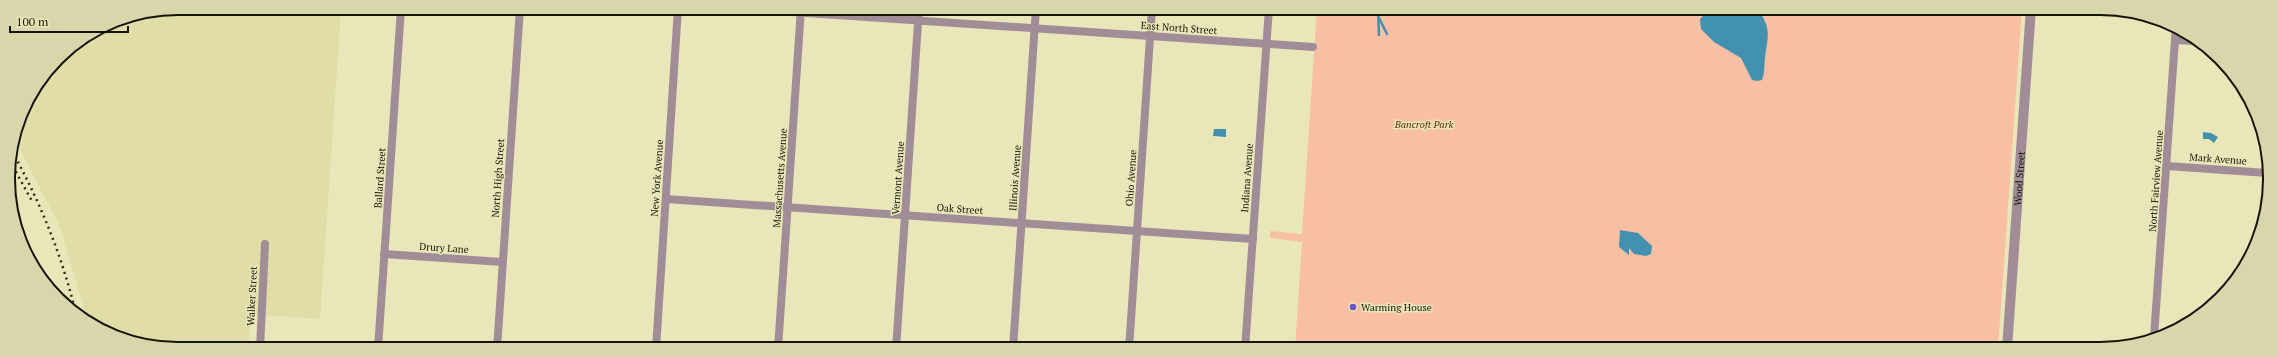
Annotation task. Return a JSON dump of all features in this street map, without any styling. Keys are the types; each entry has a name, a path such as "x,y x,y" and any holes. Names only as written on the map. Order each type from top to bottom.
{"street":[{"name":"Ballard Street","path":"378,342 401,15"},
{"name":"North High Street","path":"497,342 520,15"},
{"name":"New York Avenue","path":"656,342 678,15"},
{"name":"Massachusetts Avenue","path":"778,342 801,15"},
{"name":"East North Street","path":"854,15 918,21 1313,47"},
{"name":"Vermont Avenue","path":"896,342 918,15"},
{"name":"Illinois Avenue","path":"1014,342 1036,15"},
{"name":"Ohio Avenue","path":"1129,342 1152,15"},
{"name":"Indiana Avenue","path":"1246,342 1269,15"},
{"name":"Wood Street","path":"2008,342 2031,15"},
{"name":"North Fairview Avenue","path":"2154,332 2175,34"},
{"path":"2175,40 2186,41"},
{"name":"Mark Avenue","path":"2167,166 2263,173"},
{"name":"Oak Street","path":"666,199 1253,239"},
{"name":"Walker Street","path":"260,342 265,244"},
{"name":"Drury Lane","path":"384,254 502,262"}],"shaded area":[{"path":"341,15 320,319 251,314 249,342 168,342 147,339 116,330 85,312 60,227 18,146 27,116 37,97 49,79 63,63 79,49 116,27 157,16"}],"green space":[{"name":"Bancroft Park","path":"1317,15 2022,15 1998,342 1295,342 1302,242 1270,238 1270,231 1302,234"}],"water":[{"path":"1704,15 1762,15 1767,27 1768,38 1762,80 1752,80 1741,58 1714,42 1701,29 1700,19"},
{"path":"1214,129 1226,129 1226,137 1213,136"},
{"path":"2203,132 2211,133 2218,137 2214,143 2209,139 2203,139"},
{"path":"1620,230 1638,233 1652,246 1651,254 1646,256 1634,254 1629,248 1629,255 1619,247"}],"waterway":[{"path":"1378,15 1379,35"},
{"path":"1379,18 1387,34"}],"railway":[{"path":"16,158 32,189 49,228 73,303"},
{"path":"15,170 32,201"}],"place":[{"name":"Warming House","path":"1353,307"}]}
